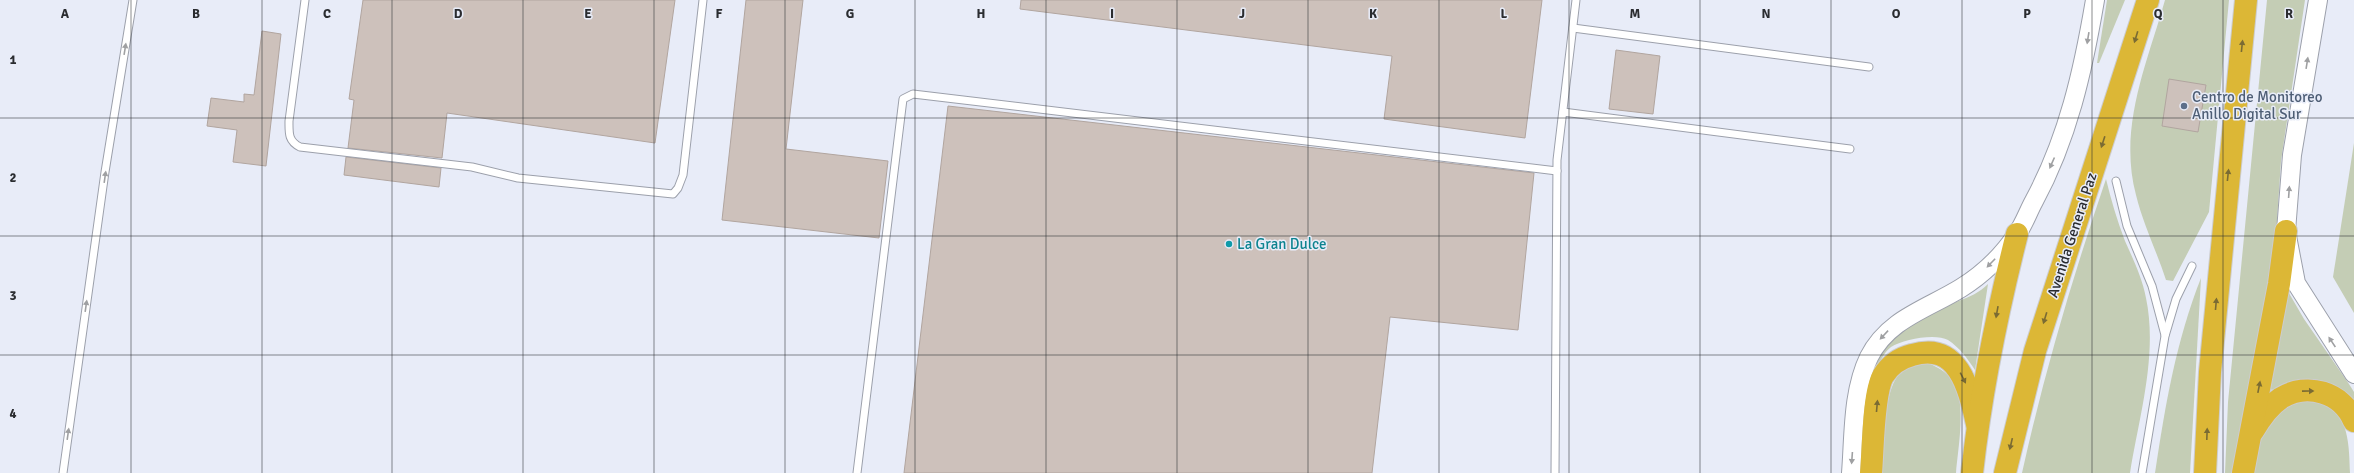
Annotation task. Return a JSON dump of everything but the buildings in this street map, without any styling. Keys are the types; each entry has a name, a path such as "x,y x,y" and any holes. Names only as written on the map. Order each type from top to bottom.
{"highway":[{"name":"Avenida General Paz","path":"2005,473 2037,344 2148,0"},
{"path":"2205,473 2210,372 2246,0"},
{"path":"2243,473 2248,439 2279,284 2286,231"},
{"path":"1972,473 1977,424 1998,305 2017,234"},
{"path":"1871,473 1878,391 1883,377 1892,365 1904,357 1931,352 1945,356 1956,366 1968,390 1977,424"},
{"path":"2248,439 2271,406 2290,394 2307,390 2333,396 2344,405 2354,421"}],"street":[{"path":"1851,473 1859,386 1868,358 1882,336 1903,319 1961,288 1977,277 1991,264 2017,234 2042,186 2063,139 2078,86 2095,0"},
{"path":"2318,0 2292,156 2286,231 2296,283 2354,374"}],"lane":[{"path":"63,473 105,172 132,0"},
{"path":"305,0 289,120 289,136 292,143 300,147 472,167 518,178 673,194 678,188 683,175 703,0"},
{"path":"1555,473 1557,171 1576,0"},
{"path":"1573,28 1869,68"},
{"path":"857,473 903,99 913,94 1557,171"},
{"path":"1563,112 1850,149"},
{"path":"2116,181 2127,226 2152,286 2165,336"},
{"path":"2142,473 2165,336 2176,299 2192,266"}],"green space":[{"path":"2107,0 2125,0 2099,63 2097,63"},
{"path":"2165,0 2229,0 2209,212 2173,281 2166,280 2139,206 2131,170 2130,145 2137,96"},
{"path":"2267,0 2305,0 2281,161 2276,235 2269,293 2234,473 2225,473 2228,402"},
{"path":"2354,143 2354,313 2333,277"},
{"path":"2106,179 2119,225 2142,283 2149,320 2149,364 2130,473 2022,473 2060,325"},
{"path":"2201,278 2190,473 2155,473 2172,374 2192,302"},
{"path":"1988,284 1975,370 1960,350 1948,340 1943,338 1928,337 1911,339 1896,344 1888,349 1883,355 1874,373 1863,473 1860,473 1863,425 1870,381 1877,361 1889,343 1905,327 1928,313 1967,298"},
{"path":"2286,288 2304,319 2354,392 2354,403 2346,394 2336,387 2326,382 2315,380 2304,379 2282,384 2272,390 2268,388"},
{"path":"1925,362 1937,367 1947,374 1953,381 1957,390 1961,413 1956,473 1880,473 1884,422 1893,384 1898,376 1904,371"},
{"path":"2298,400 2320,402 2330,407 2337,413 2346,432 2350,473 2252,473 2262,436 2277,413"}],"place":[{"name":"Centro de Monitoreo Anillo Digital Sur","path":"2184,106"},
{"name":"La Gran Dulce","path":"1229,244"}]}
